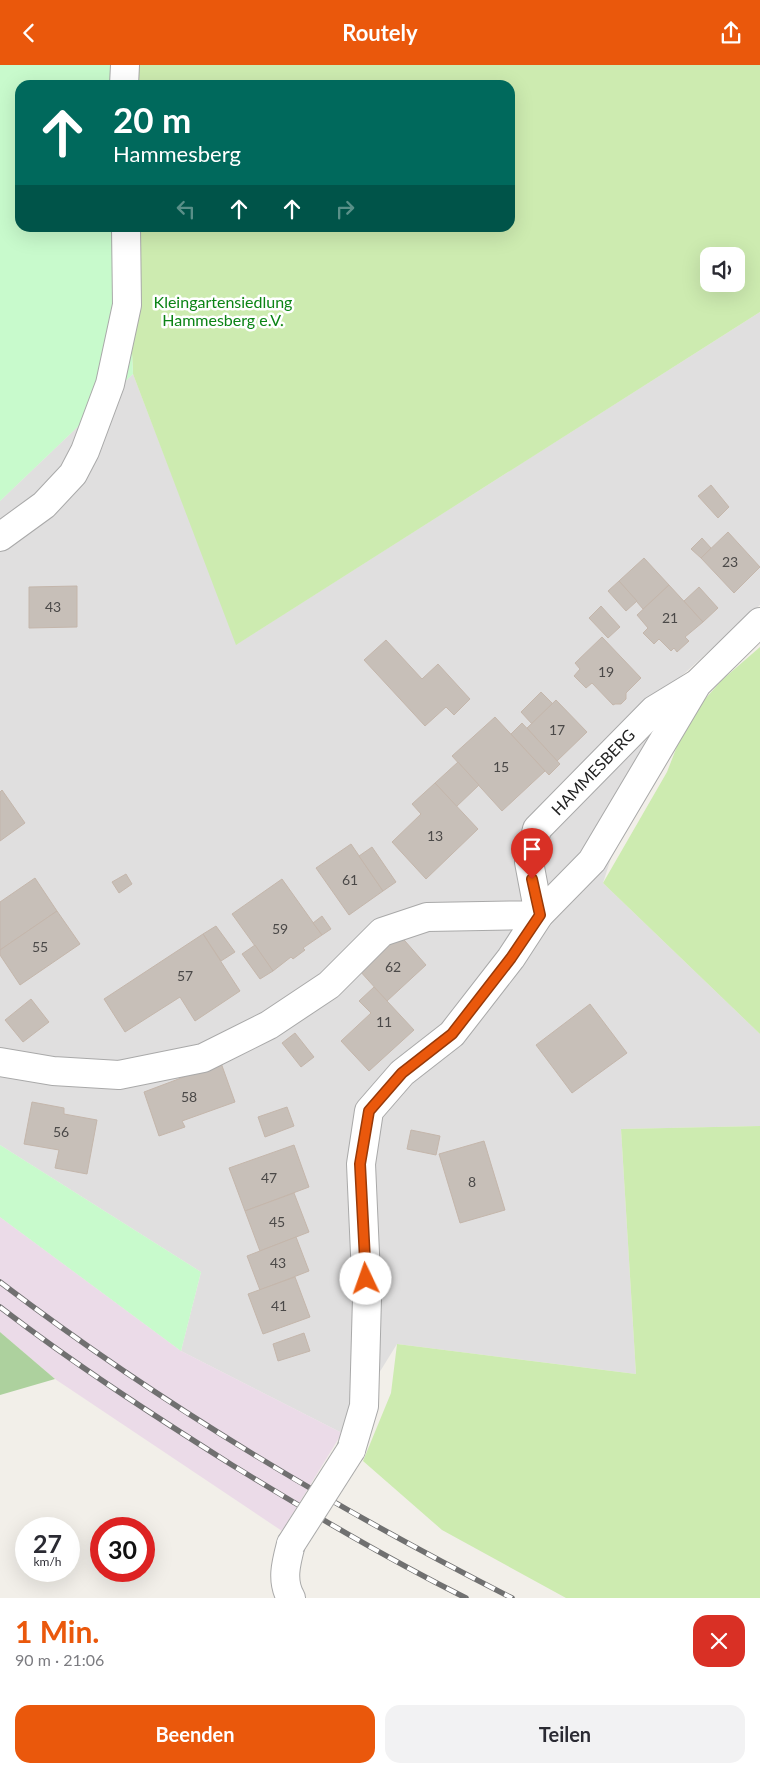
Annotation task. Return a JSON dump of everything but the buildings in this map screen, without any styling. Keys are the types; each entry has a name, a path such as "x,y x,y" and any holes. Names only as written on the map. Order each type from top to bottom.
{"street":[{"path":"124,80 125,65"},
{"path":"0,537 44,505 73,474 85,451 110,384 127,305 126,232"},
{"name":"HAMMESBERG","path":"540,915 529,862 537,829 654,710 697,684 760,622"},
{"name":"HAMMESBERG","path":"291,1598 286,1589 285,1568 291,1544 352,1450 364,1406 367,1297 360,1164 369,1111 402,1073 452,1034 511,958 540,915 592,861 697,684"},
{"path":"0,1062 53,1071 119,1075 203,1058 269,1025 329,985 382,932 427,917 540,915"}],"shaded area":[{"path":"760,312 760,605 665,691 603,883 760,1034 760,1126 621,1129 636,1374 397,1344 342,1433 181,1351 201,1272 0,1145 0,501 133,374 237,644"},
{"path":"0,1217 181,1351 342,1433 282,1531 55,1379 0,1332"}],"green space":[{"path":"0,65 119,65 120,80 15,80 15,232 126,232 133,374 0,501"},
{"name":"Kleingartensiedlung Hammesberg e.V.","path":"119,65 760,65 760,312 236,645 133,374 126,232 515,232 515,80 120,80"},
{"path":"760,647 760,1034 603,883 667,772 688,718 722,680"},
{"path":"760,1126 760,1598 566,1598 442,1530 363,1461 391,1393 397,1344 636,1374 621,1129"},
{"path":"0,1145 201,1272 181,1351 0,1217"},
{"path":"0,1332 55,1379 0,1395"}],"railway":[{"path":"0,1282 122,1370 249,1452 379,1527 512,1598"},
{"path":"0,1307 85,1369 232,1465 348,1534 466,1598"}],"route":[{"path":"366,1279 360,1164 369,1111 402,1073 452,1034 511,958 540,915 532,879"}]}
